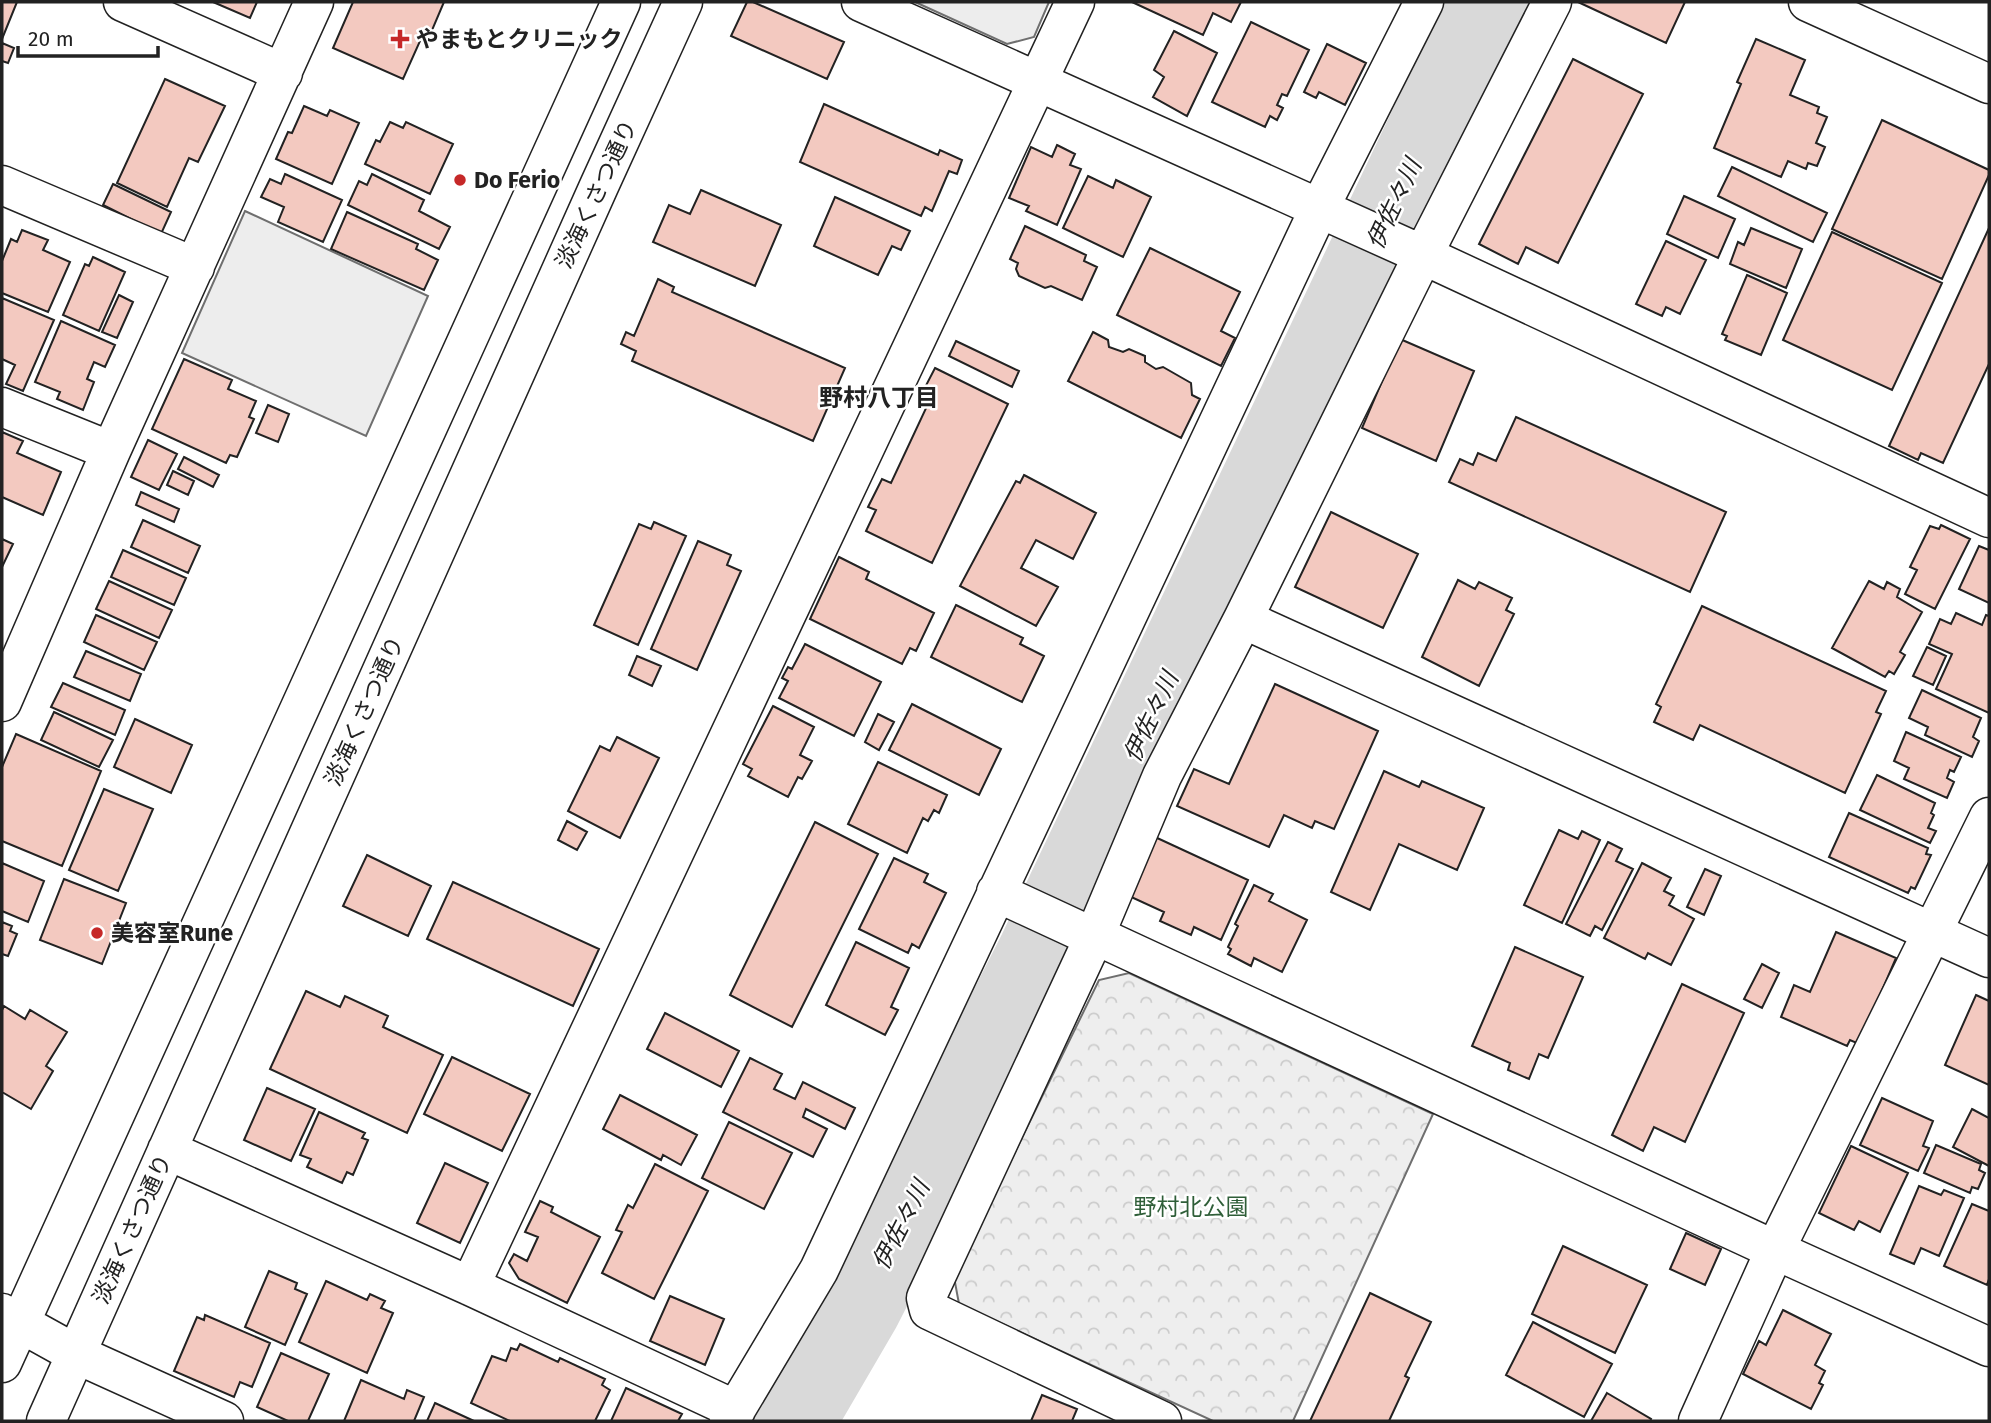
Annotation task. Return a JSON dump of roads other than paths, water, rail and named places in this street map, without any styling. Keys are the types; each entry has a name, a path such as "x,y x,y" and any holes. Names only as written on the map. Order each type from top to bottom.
{"street":[{"path":"123,2 284,73"},
{"path":"2,702 111,451 314,2"},
{"path":"861,2 1423,255 1989,518"},
{"path":"470,1286 1075,2"},
{"path":"167,1150 470,1286 733,1416 819,1270 1319,209 1424,2"},
{"path":"1162,1421 929,1310 926,1298 1087,932 1162,776 1552,2"},
{"path":"1808,2 1989,84"},
{"path":"2,1363 11,1318 613,4 677,18"},
{"name":"淡海くさつ通り","path":"46,1421 598,186 677,18"},
{"path":"2,186 195,267"},
{"path":"2,407 111,451"},
{"path":"1243,619 1989,958"},
{"path":"1698,1421 1775,1250 1989,817"},
{"path":"996,892 1989,1347"},
{"path":"11,1318 76,1354 224,1421"}],"waterway":[{"name":"伊佐々川","path":"793,1421 860,1306 1040,952 1490,2"}],"place":[{"name":"やまもとクリニック","path":"400,39"},
{"name":"Do Ferio","path":"460,180"},
{"name":"美容室Rune","path":"97,933"}],"district":[{"name":"野村八丁目","path":"879,398"}],"park label":[{"name":"野村北公園","path":"1191,1207"}]}
